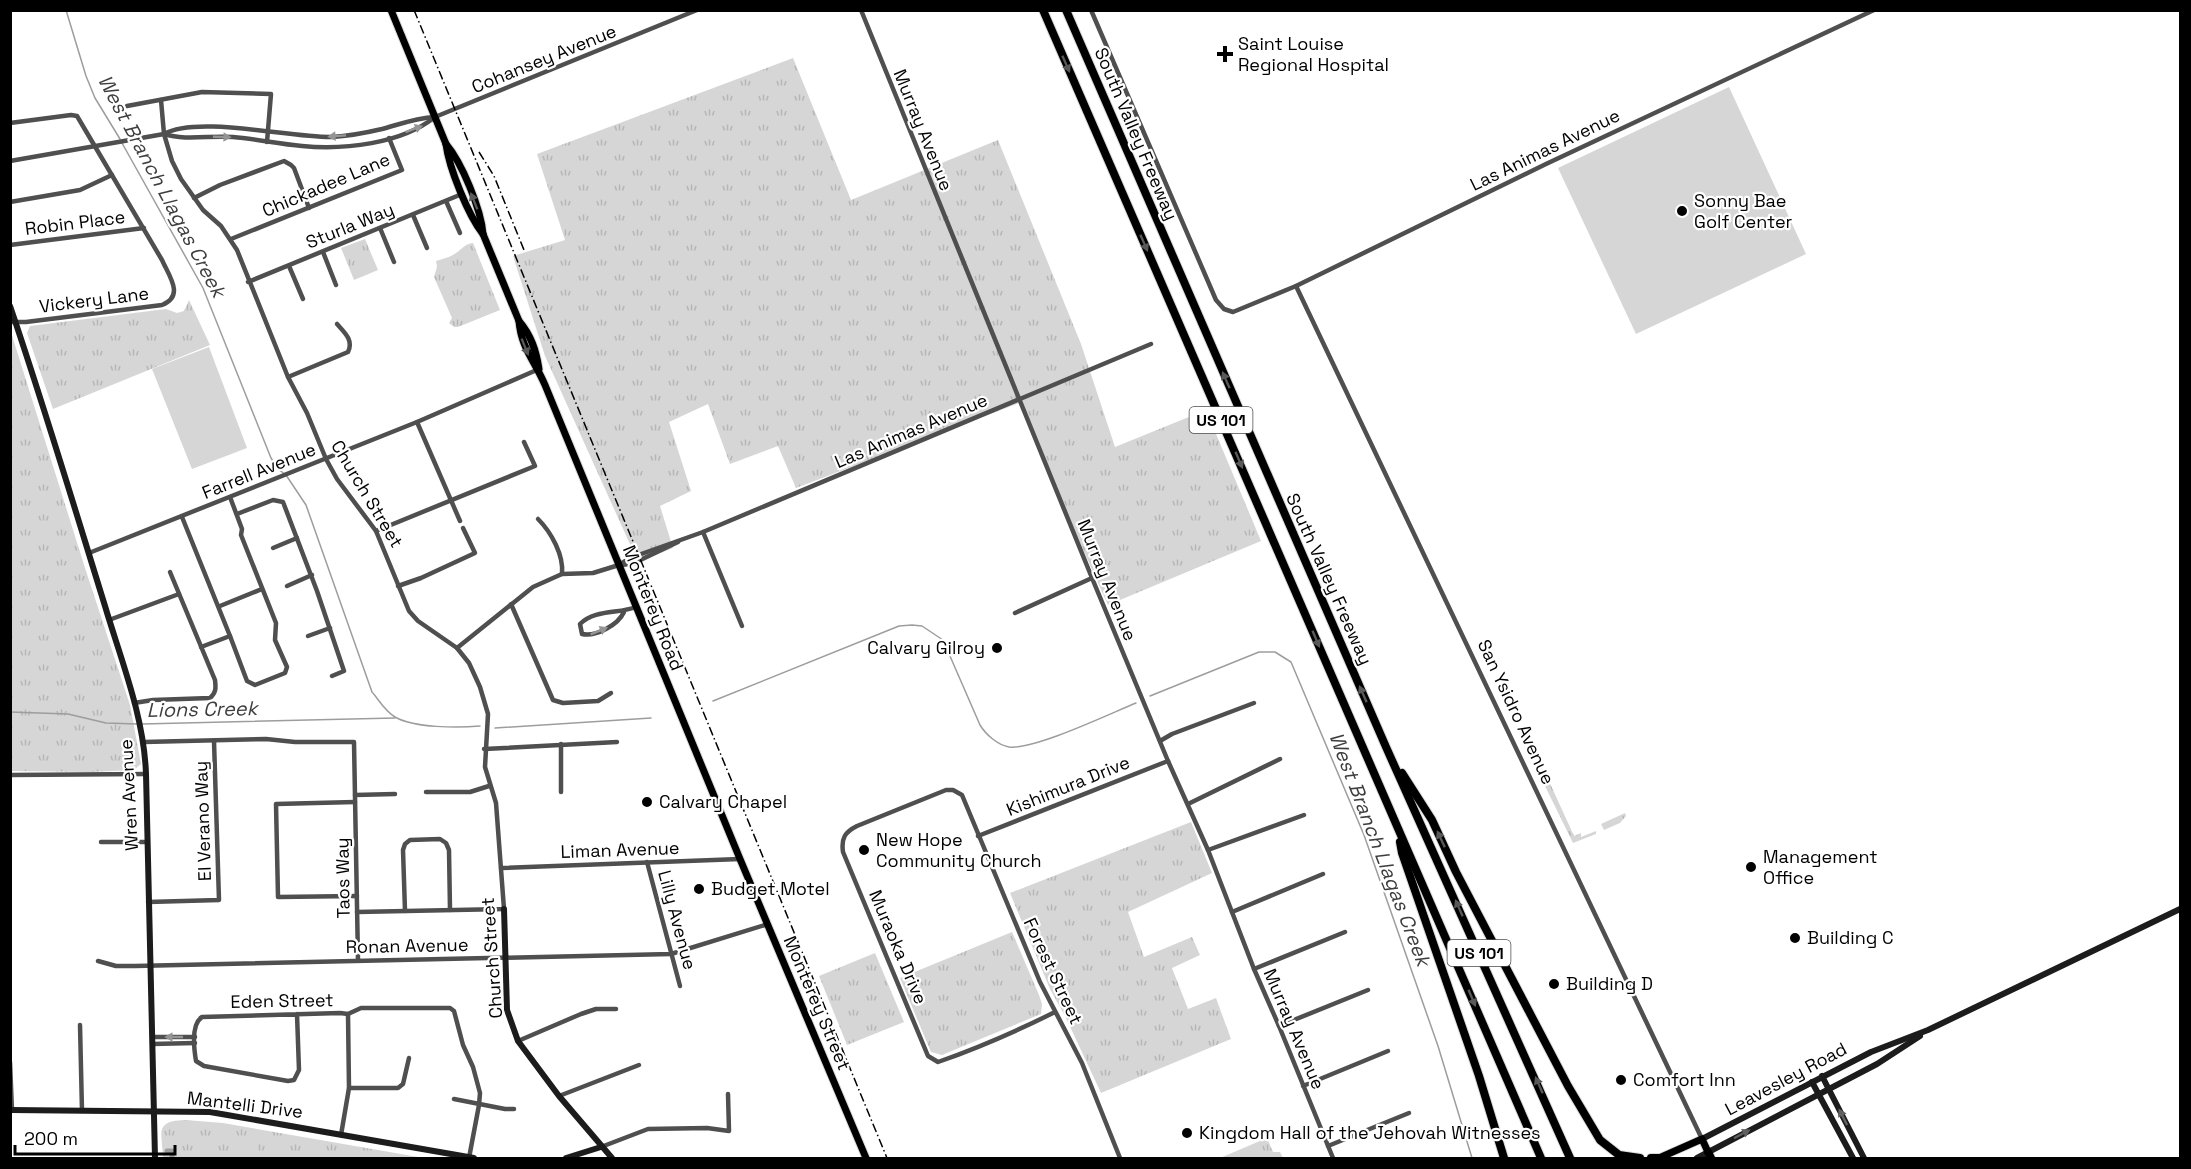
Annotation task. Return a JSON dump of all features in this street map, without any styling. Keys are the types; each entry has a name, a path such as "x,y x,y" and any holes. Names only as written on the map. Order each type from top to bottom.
{"highway":[{"name":"South Valley Freeway","path":"1043,10 1541,1158"},
{"name":"South Valley Freeway","path":"1066,10 1386,747 1570,1158"},
{"path":"1386,747 1432,820 1456,872 1563,1076 1600,1140 1619,1155 1640,1158"},
{"path":"1398,829 1402,853 1479,1076 1504,1158"},
{"path":"1555,1122 1576,1158"},
{"path":"1651,1158 1660,1158"}],"main road":[{"name":"Monterey Road","path":"392,10 446,144 448,158 474,222 483,234 519,321 528,332 537,354 539,369 740,859"},
{"name":"Monterey Road","path":"446,144 455,155 482,219 483,234"},
{"name":"Monterey Street","path":"740,859 866,1158"},
{"name":"San Ysidro Avenue","path":"1701,1139 1709,1155"},
{"name":"Leavesley Road","path":"1660,1158 1701,1139"}],"street":[{"name":"Cohansey Avenue","path":"164,134 174,137 235,137 304,146 333,147 389,138 422,128 435,117 697,10"},
{"name":"Murray Avenue","path":"861,10 1092,578 1168,761 1208,850 1254,969 1333,1158"},
{"name":"Las Animas Avenue","path":"1091,10 1216,300 1228,311 1243,309 1296,286 1546,164 1874,10"},
{"path":"127,106 202,92 271,94 267,142"},
{"name":"Church Street","path":"161,100 164,134 172,161 194,198 231,239 288,377 307,413 326,459 337,479 376,531 409,611 418,621 457,648 469,663 480,687 488,714 484,767 496,803 504,909 507,1010 518,1041 559,1096 612,1158"},
{"path":"10,123 75,115 80,119 144,228"},
{"name":"Cohansey Avenue","path":"10,161 164,134 173,129 237,128 332,137 360,134 418,118 435,117"},
{"name":"Chickadee Lane","path":"231,239 402,170 389,138"},
{"path":"194,198 220,185 284,161 294,168 309,208"},
{"path":"10,202 80,190 112,175"},
{"name":"Sturla Way","path":"248,282 463,194"},
{"path":"446,201 460,233"},
{"path":"413,215 427,248"},
{"name":"Robin Place","path":"10,245 144,228"},
{"name":"Vickery Lane","path":"13,322 169,303 173,298 174,283 144,228"},
{"path":"380,228 394,262"},
{"path":"323,252 336,285"},
{"path":"289,266 303,299"},
{"name":"San Ysidro Avenue","path":"1296,286 1701,1139"},
{"name":"Wren Avenue","path":"10,306 13,322 89,553 144,742 155,1158"},
{"path":"288,377 348,352 350,344 347,334 337,324"},
{"name":"Las Animas Avenue","path":"562,574 593,573 619,565 632,564 667,549 681,540 1151,345"},
{"name":"Farrell Avenue","path":"89,553 417,422 539,369"},
{"path":"417,422 460,521"},
{"path":"376,531 535,466 524,442"},
{"path":"182,517 220,606 247,681 255,685 285,673 286,667 275,640 276,623 241,534 242,529 230,498"},
{"path":"237,513 273,500 283,502 312,575 344,671 332,676"},
{"path":"457,648 533,587 562,574 563,567 556,547 547,529 538,519"},
{"path":"398,586 422,578 475,553 463,528"},
{"path":"703,532 742,626"},
{"path":"273,548 297,538"},
{"path":"134,703 210,698 215,694 216,688 201,647 170,572"},
{"path":"287,586 312,575"},
{"path":"1015,613 1092,578"},
{"path":"220,606 262,590"},
{"path":"109,620 179,594"},
{"path":"511,604 554,700 563,703 598,701 611,693"},
{"path":"624,612 616,623 593,634 582,634 580,624 585,620 604,613 624,612 636,607"},
{"path":"308,636 330,628"},
{"path":"201,647 230,636"},
{"path":"1160,741 1172,734 1254,703"},
{"name":"Taos Way","path":"214,741 266,739 354,742 358,960"},
{"path":"144,742 214,741"},
{"name":"El Verano Way","path":"148,902 219,900 214,741"},
{"path":"484,749 617,742"},
{"path":"561,744 561,792"},
{"path":"1188,804 1280,759"},
{"name":"Kishimura Drive","path":"978,836 1168,761"},
{"path":"10,775 146,774"},
{"path":"426,792 470,792 489,786"},
{"name":"Forest Street","path":"842,844 846,833 857,826 938,792 953,790 962,795 1040,982 1082,1063 1120,1158"},
{"path":"355,795 395,794"},
{"path":"355,802 276,804 278,897 357,896"},
{"path":"1208,850 1304,815"},
{"path":"405,911 405,844 410,840 440,839 446,843 449,850 450,910"},
{"path":"100,842 147,842"},
{"name":"Muraoka Drive","path":"842,844 865,906 928,1056 938,1062 951,1058 1016,1031 1054,1012"},
{"name":"Liman Avenue","path":"501,868 740,859"},
{"name":"Lilly Avenue","path":"647,862 680,986"},
{"path":"1232,912 1323,874"},
{"path":"357,912 504,909"},
{"name":"Leavesley Road","path":"1701,1139 1870,1052 1928,1030 2181,909"},
{"name":"Ronan Avenue","path":"98,961 116,966 150,966 671,954 768,924"},
{"path":"1254,969 1345,932"},
{"path":"1279,1026 1368,990"},
{"name":"Eden Street","path":"195,1037 196,1022 201,1017 348,1014 361,1008 446,1007 454,1011 463,1045 473,1067 478,1083 479,1105"},
{"path":"518,1041 596,1009 616,1009"},
{"path":"152,1040 195,1037 196,1058 200,1065 288,1081 296,1079 299,1070 297,1014"},
{"path":"341,1135 350,1088 348,1014"},
{"path":"80,1025 82,1111"},
{"name":"Leavesley Road","path":"1697,1158 1709,1155 1829,1088 1892,1056 1928,1030"},
{"path":"152,1040 195,1043"},
{"path":"1303,1086 1388,1051"},
{"path":"350,1088 398,1088 403,1084 409,1058"},
{"path":"10,1062 11,1110"},
{"path":"559,1096 639,1065"},
{"path":"1822,1076 1864,1158"},
{"path":"1812,1082 1853,1158"},
{"path":"566,1158 648,1129 707,1128 729,1131 728,1094"},
{"path":"454,1099 479,1105 514,1109"},
{"path":"471,1158 479,1105"},
{"name":"Mantelli Drive","path":"11,1110 221,1113 471,1158"},
{"path":"1328,1146 1409,1113"}],"green space":[{"path":"793,58 851,200 998,140 1081,344 1115,447 1206,410 1261,541 1108,605 1052,481 1022,402 796,488 778,446 730,464 708,404 669,422 691,491 660,506 673,548 638,562 545,356 513,256 565,240 537,154"},
{"name":"Sonny Bae Golf Center","path":"1729,87 1806,254 1636,334 1558,168"},
{"path":"365,239 378,270 354,280 341,248"},
{"path":"473,243 500,310 454,327 449,323 452,318 434,277 436,261 452,256 466,245"},
{"path":"189,300 210,345 53,409 27,333 30,326 166,309 177,313 184,311"},
{"path":"10,329 130,705 141,764 134,770 11,771"},
{"path":"209,347 247,448 192,469 152,369"},
{"path":"1548,779 1574,836 1581,833 1581,837 1596,831 1596,834 1573,843 1543,782"},
{"path":"1625,813 1626,816 1620,823 1604,830 1601,824"},
{"path":"1191,822 1212,873 1128,912 1144,957 1192,937 1200,955 1172,968 1188,1009 1216,998 1231,1039 1101,1093 1050,989 1010,893"},
{"path":"1012,932 1039,995 1042,1004 1041,1014 942,1055 931,1052 900,978"},
{"path":"875,953 904,1022 847,1045 819,976"},
{"path":"185,1120 223,1123 424,1158 163,1158 161,1135 164,1126"},
{"path":"248,1136 257,1143 260,1158 234,1158 237,1140"},
{"path":"1267,1138 1273,1152 1280,1152 1283,1158 1220,1158"}],"waterway":[{"name":"West Branch Llagas Creek","path":"66,10 95,98 120,139"},
{"name":"West Branch Llagas Creek","path":"122,143 203,288 271,458 278,469 286,475 306,505 372,692 388,712 403,721 436,726 480,726"},
{"name":"West Branch Llagas Creek","path":"713,701 899,626 912,625 922,626 943,640 980,725 993,739 1005,746 1036,743 1091,723 1136,703"},
{"name":"West Branch Llagas Creek","path":"1150,696 1259,652 1275,652 1291,662 1364,835 1438,1046 1472,1158"},
{"name":"Lions Creek","path":"10,712 68,714 106,723 137,724"},
{"name":"Lions Creek","path":"142,724 395,718"},
{"name":"West Branch Llagas Creek","path":"495,728 651,718"},
{"path":"167,1151 172,1151 172,1158"}],"railway":[{"path":"414,10 887,1158"},
{"path":"479,152 494,176 524,250"}],"place":[{"name":"Saint Louise Regional Hospital","path":"1225,54"},
{"name":"Sonny Bae Golf Center","path":"1682,211"},
{"name":"Calvary Gilroy","path":"997,648"},
{"name":"Calvary Chapel","path":"647,802"},
{"name":"New Hope Community Church","path":"864,850"},
{"name":"Management Office","path":"1751,867"},
{"name":"Budget Motel","path":"699,889"},
{"name":"Building C","path":"1795,938"},
{"name":"Building D","path":"1554,984"},
{"name":"Comfort Inn","path":"1621,1080"},
{"name":"Kingdom Hall of the Jehovah Witnesses","path":"1187,1133"}]}
